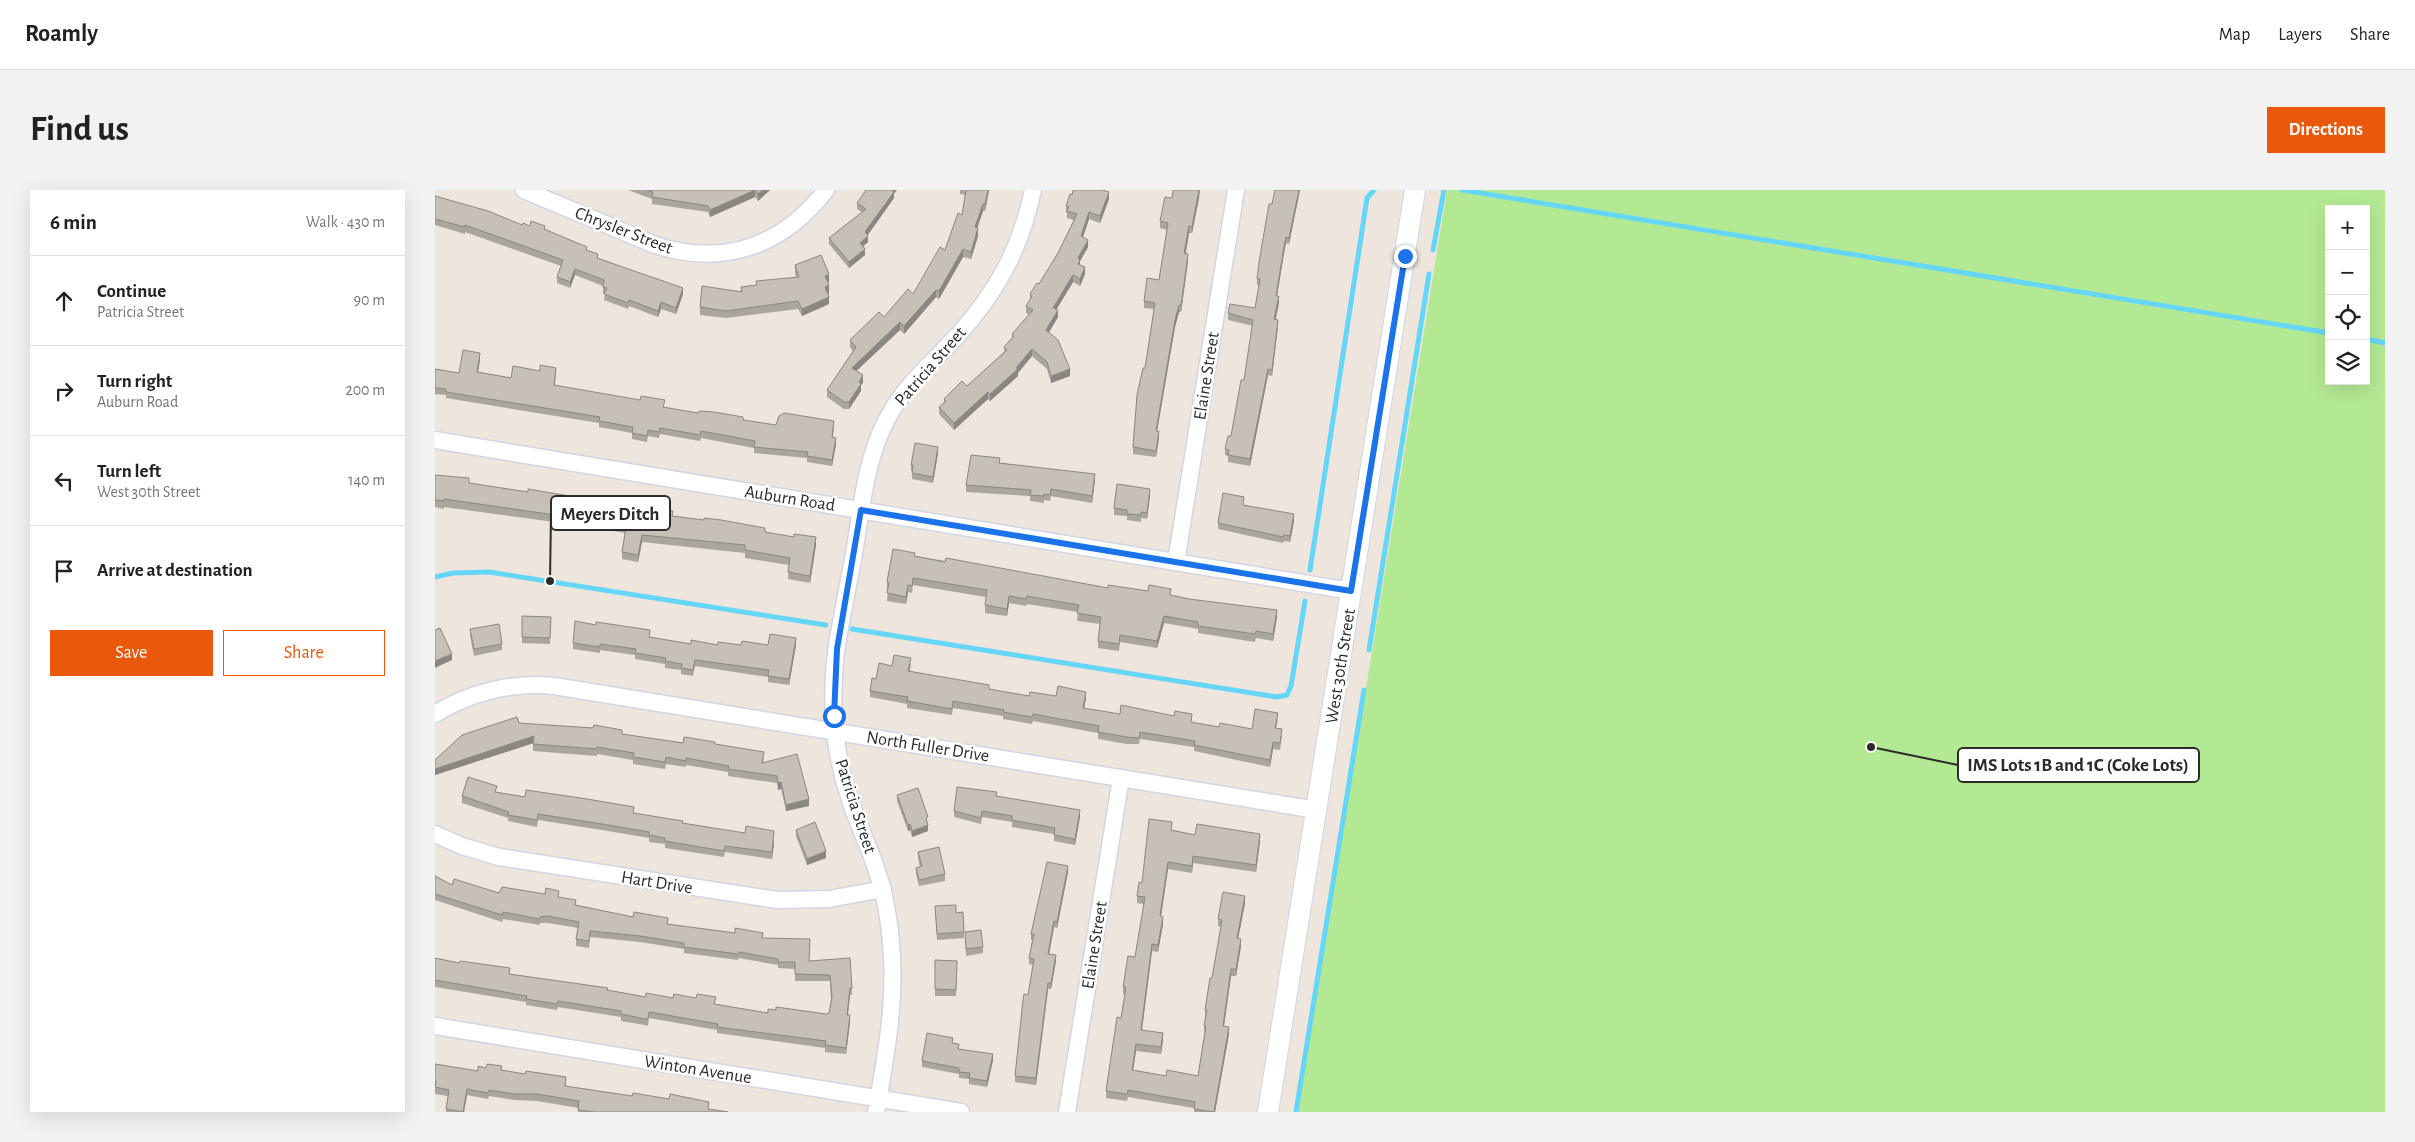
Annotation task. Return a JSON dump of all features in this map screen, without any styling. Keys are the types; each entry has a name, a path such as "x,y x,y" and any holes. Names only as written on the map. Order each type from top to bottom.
{"street":[{"name":"Chrysler Street","path":"524,190 655,245 678,251 702,254 740,250 756,246 776,236 807,214 826,190"},
{"name":"Patricia Street","path":"877,1105 894,996 891,934 883,889 843,778 835,730 834,684 837,649 870,463 893,409 912,382 960,333 997,286 1020,240 1033,190"},
{"name":"Elaine Street","path":"1176,562 1236,190"},
{"name":"West 30th Street","path":"1268,1112 1415,191"},
{"name":"Auburn Road","path":"435,440 1351,591"},
{"name":"North Fuller Drive","path":"435,714 480,694 516,686 554,686 835,730 1317,810"},
{"name":"Elaine Street","path":"1067,1112 1121,778"},
{"name":"Hart Drive","path":"435,834 462,846 499,857 761,899 821,900 883,889"},
{"name":"Winton Avenue","path":"435,1026 877,1105 961,1112"}],"green space":[{"path":"1447,190 2385,190 2385,1112 1297,1112"}],"building":[{"path":"647,190 755,190 710,210 708,206 652,197 653,192"},
{"path":"755,190 763,190 758,194"},
{"path":"866,190 892,190 894,192 865,232 868,236 860,243 865,249 849,262 829,238 866,209 857,203"},
{"path":"966,190 988,190 985,204 983,204 975,227 978,228 971,252 963,249 939,291 936,290 904,326 900,322 852,368 863,375 859,382 861,384 849,402 844,402 827,390 856,347 850,340 879,312 884,317 908,289 913,294 940,247 945,250 958,213 962,215"},
{"path":"1073,190 1102,190 1109,192 1100,216 1089,212 1081,236 1088,240 1078,258 1080,260 1078,264 1085,267 1080,279 1073,275 1053,308 1058,310 1046,330 1058,340 1070,369 1051,376 1047,362 1032,349 1016,368 1018,369 990,394 988,392 954,423 939,407 946,401 944,399 962,381 967,386 1007,350 1004,347 1014,336 1012,334 1033,310 1026,306 1032,296 1030,294 1037,283 1039,284 1058,253 1077,214 1067,211 1069,207 1066,206"},
{"path":"1173,190 1199,190 1192,227 1189,226 1184,253 1188,254 1181,306 1179,305 1175,320 1156,431 1159,431 1156,451 1133,447 1137,395 1143,368 1145,368 1155,303 1144,301 1147,278 1159,280 1168,223 1160,221 1165,197 1172,198"},
{"path":"1275,190 1299,190 1289,238 1286,237 1276,296 1279,296 1274,319 1278,320 1272,370 1268,369 1250,459 1228,455 1229,450 1225,449 1228,436 1231,436 1241,380 1244,380 1253,320 1228,313 1230,304 1255,308 1260,279 1257,279 1259,262 1269,204 1272,204"},
{"path":"435,196 488,211 522,225 523,223 530,226 531,221 545,226 544,229 587,247 586,250 598,254 597,258 683,288 676,308 661,302 658,311 629,300 628,303 604,294 607,288 603,287 604,280 575,269 570,282 557,277 563,260 465,225 465,227 435,219"},
{"path":"821,255 829,274 825,276 829,285 825,287 829,297 802,309 798,301 726,311 700,307 702,286 742,292 741,287 757,285 756,281 799,277 795,265"},
{"path":"463,350 480,353 477,372 511,378 513,366 540,371 540,365 556,368 554,385 640,400 641,396 665,400 663,407 698,413 699,411 714,412 743,417 743,420 776,425 779,416 784,413 834,421 832,437 836,438 832,460 807,456 808,452 754,447 755,441 701,431 700,435 660,428 659,432 648,430 647,436 632,433 633,427 599,421 600,417 446,392 446,389 435,388 435,369 459,373"},
{"path":"915,443 938,447 933,477 912,473 913,465 911,465"},
{"path":"971,455 1000,458 999,463 1095,474 1092,496 1051,489 1050,495 1030,495 1031,490 966,485"},
{"path":"435,475 469,478 469,483 528,492 528,489 617,504 618,499 647,505 647,508 673,511 672,516 721,520 765,528 765,532 794,537 794,534 816,537 810,576 788,572 790,558 745,550 745,545 642,535 638,555 622,552 626,527 590,520 590,524 562,519 562,516 444,499 444,501 435,500"},
{"path":"1117,484 1150,489 1147,513 1141,512 1141,515 1127,514 1127,510 1114,508"},
{"path":"1223,493 1244,497 1243,505 1294,514 1290,536 1284,535 1283,537 1218,523"},
{"path":"893,549 915,553 914,556 945,562 946,558 1108,588 1108,585 1148,591 1149,585 1171,589 1170,595 1189,599 1277,610 1273,634 1256,631 1255,634 1198,626 1198,622 1164,616 1157,641 1120,635 1119,644 1098,641 1101,617 1077,613 1079,605 1027,596 1026,599 1009,596 1007,609 985,605 987,590 913,578 912,586 908,585 906,597 887,593"},
{"path":"522,616 551,617 550,638 522,637"},
{"path":"575,621 596,625 596,622 650,630 649,637 691,644 691,640 718,645 718,642 741,645 742,641 768,645 770,634 796,638 789,679 768,676 769,670 695,660 693,670 681,668 682,664 665,661 666,658 635,653 636,649 600,644 600,647 573,643"},
{"path":"499,624 502,644 474,649 470,629"},
{"path":"440,628 452,654 435,661 435,630"},
{"path":"894,655 911,658 908,671 989,685 989,689 1029,696 1030,692 1056,696 1058,686 1086,692 1083,708 1120,714 1121,705 1174,716 1175,711 1192,714 1191,722 1219,727 1220,723 1252,729 1255,709 1278,713 1275,728 1282,729 1280,743 1273,742 1270,760 1194,745 1195,741 1140,732 1139,738 1127,737 1098,732 1099,726 1033,714 1032,717 953,701 952,709 907,701 908,697 870,691 872,678 876,679 879,663 892,666"},
{"path":"517,717 519,723 593,728 594,725 622,730 622,734 683,743 684,737 715,742 715,744 764,752 762,763 797,754 809,799 786,805 781,782 778,783 777,776 728,769 729,766 686,758 686,761 666,757 665,762 633,757 634,753 597,747 597,749 533,744 534,736 435,769 435,760 462,735"},
{"path":"468,777 497,786 495,792 525,797 526,790 634,807 633,813 683,821 682,823 745,833 746,826 774,831 772,852 725,846 724,851 665,841 665,838 649,835 649,832 602,824 538,814 537,820 508,815 509,812 462,796"},
{"path":"957,787 997,792 996,796 1080,810 1075,839 1054,835 1055,828 1012,820 1012,816 982,811 981,818 954,811"},
{"path":"918,788 928,817 926,818 928,825 912,831 897,795"},
{"path":"1149,819 1172,822 1171,830 1195,835 1197,824 1260,834 1256,865 1193,856 1192,866 1168,862 1160,916 1163,917 1158,945 1152,944 1141,1030 1163,1033 1161,1047 1136,1044 1132,1070 1166,1076 1167,1070 1198,1076 1206,1026 1204,1026 1207,1010 1205,1010 1222,920 1218,919 1223,892 1245,896 1237,938 1241,939 1236,969 1231,969 1223,1026 1229,1027 1214,1112 1194,1109 1195,1102 1128,1090 1127,1094 1106,1091 1117,1017 1121,1018 1128,956 1135,957 1145,897 1137,896 1139,882 1142,883"},
{"path":"815,822 826,851 807,859 796,830"},
{"path":"939,847 945,874 919,880 916,868 922,866 918,852"},
{"path":"1047,862 1068,866 1057,922 1054,921 1048,954 1056,955 1051,983 1048,983 1036,1078 1015,1076 1023,1000 1024,994 1028,995 1034,959 1029,958 1034,934 1031,934"},
{"path":"435,876 452,885 454,879 499,893 502,887 545,894 546,888 559,891 558,897 576,900 575,905 633,917 634,912 668,918 667,924 735,933 735,928 763,933 762,938 810,939 809,961 850,958 852,988 850,988 847,1015 850,1015 846,1048 825,1045 826,1041 717,1027 718,1024 649,1012 648,1019 645,1019 621,1014 621,1011 558,1001 557,1004 526,999 527,996 435,980 435,958 459,963 460,961 510,968 509,974 608,988 607,990 646,997 646,993 673,998 674,994 696,998 697,994 716,997 714,1004 768,1013 768,1009 776,1010 776,1007 826,1014 829,1013 832,997 830,975 795,974 795,962 778,962 778,959 739,952 738,954 684,947 684,943 640,936 590,931 589,941 576,939 579,922 548,916 540,917 540,919 503,912 502,915 435,894"},
{"path":"956,905 956,913 963,912 964,932 937,934 935,906"},
{"path":"981,930 983,947 966,949 965,932"},
{"path":"935,960 957,961 956,990 935,989"},
{"path":"927,1033 953,1038 952,1043 959,1044 958,1049 993,1054 987,1081 969,1078 970,1073 959,1072 959,1068 922,1061"},
{"path":"435,1064 478,1071 478,1066 486,1068 487,1064 502,1066 501,1070 525,1074 526,1071 566,1077 565,1086 632,1096 633,1093 669,1099 670,1094 709,1102 708,1109 728,1112 594,1112 578,1110 579,1101 537,1094 514,1094 489,1090 488,1093 467,1089 463,1112 446,1109 449,1090 435,1087"}],"waterway":[{"path":"1310,570 1367,198 1374,190"},
{"path":"1433,250 1444,190"},
{"path":"1462,190 2325,332"},
{"path":"1369,650 1429,274"},
{"path":"2370,340 2385,343"},
{"path":"435,577 453,573 489,572 826,625"},
{"path":"852,629 1277,697 1287,695 1291,686 1305,601"},
{"path":"1296,1112 1364,690"}],"place":[{"name":"Meyers Ditch","path":"550,581"},
{"name":"IMS Lots 1B and 1C (Coke Lots)","path":"1871,747"}],"route":[{"path":"834,716 834,675 837,649 861,510 1351,591 1405,256"}]}
